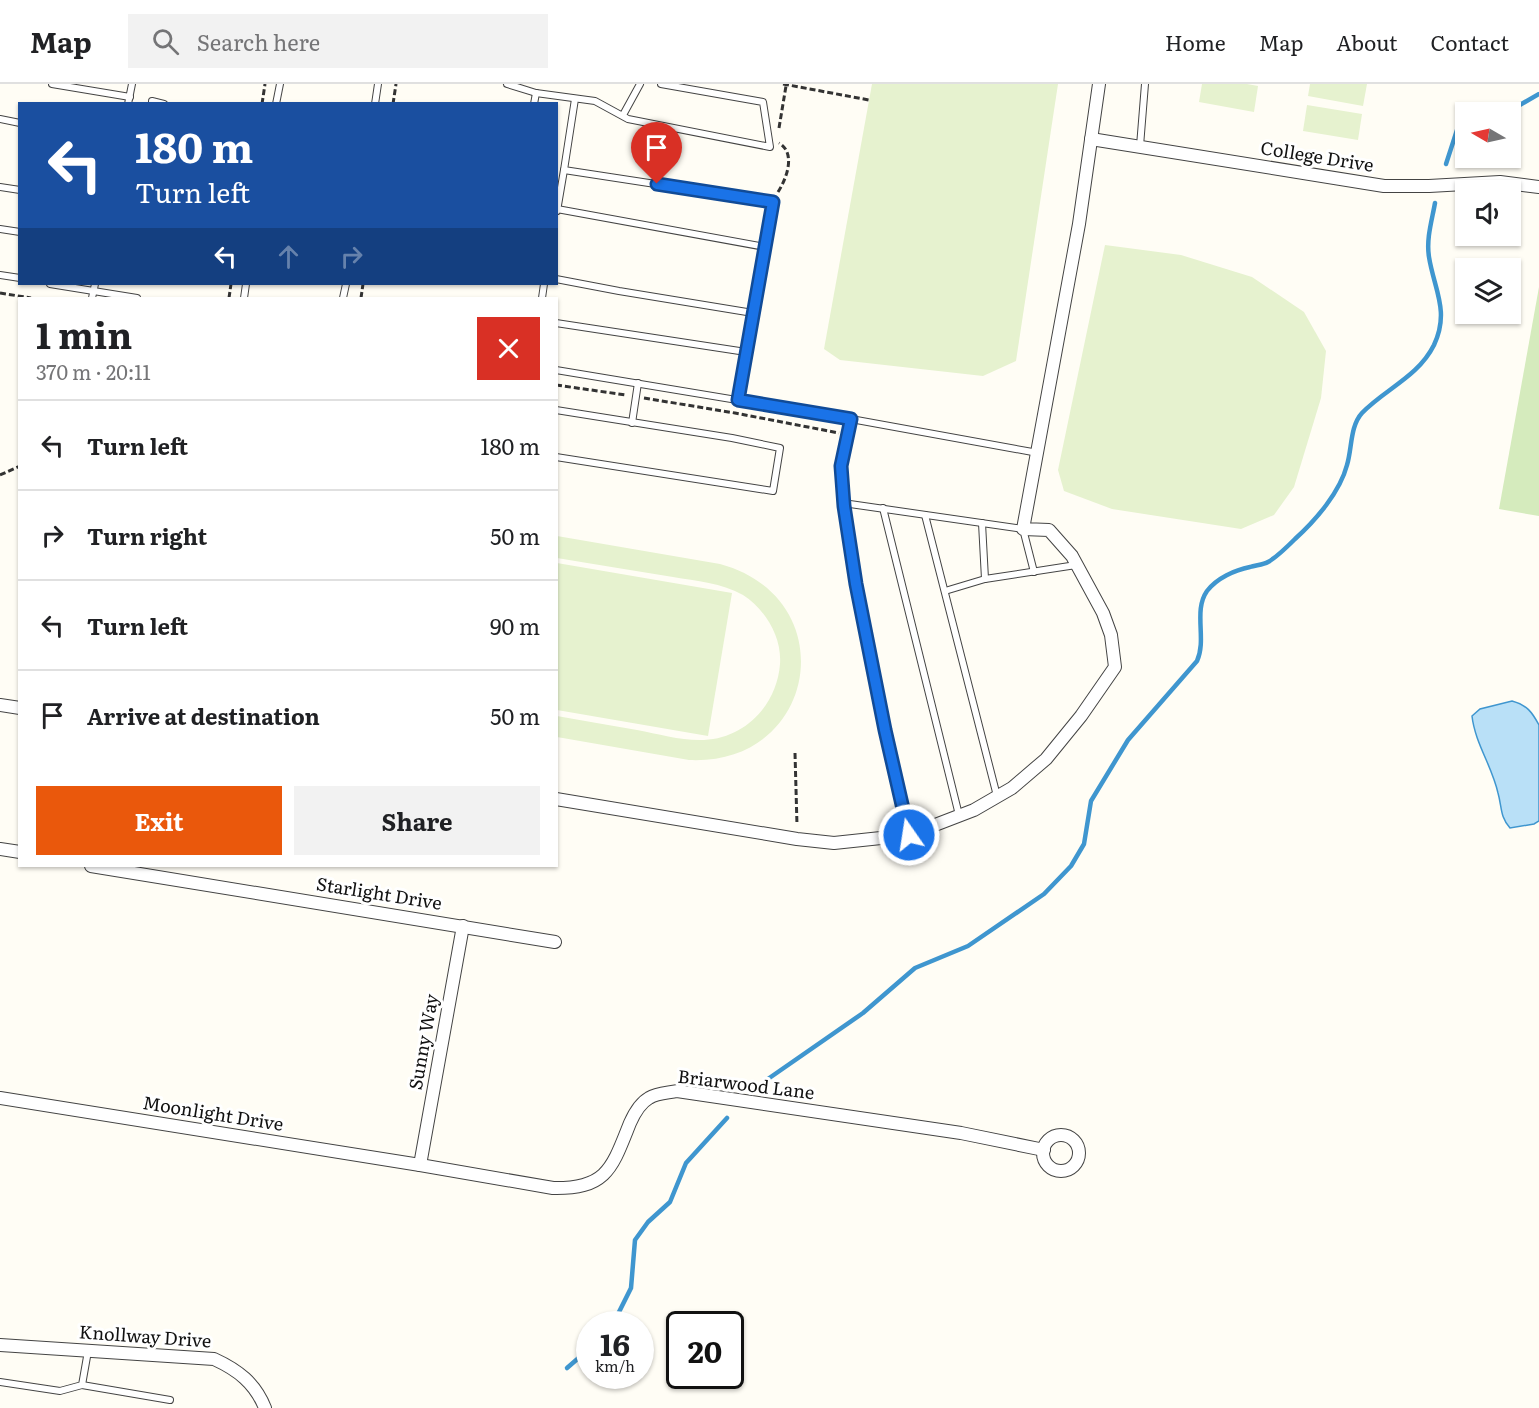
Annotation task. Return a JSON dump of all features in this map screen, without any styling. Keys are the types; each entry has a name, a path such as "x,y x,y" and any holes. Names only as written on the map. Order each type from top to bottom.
{"street":[{"path":"558,799 797,839 834,843 909,835 959,816 1012,788 1046,759 1081,716 1115,667 1111,635 1103,613 1072,556 1049,530 1023,529 1077,235 1099,84"},
{"name":"College Drive","path":"1091,139 1384,186 1500,182 1539,187"},
{"path":"0,705 18,708"},
{"path":"0,849 18,852"},
{"name":"Starlight Drive","path":"98,867 555,942"},
{"name":"Sunny Way","path":"420,1165 463,926"},
{"name":"Briarwood Lane","path":"420,1165 553,1188 570,1189 593,1184 613,1166 635,1112 648,1098 677,1091 961,1133 1044,1150"},
{"name":"Moonlight Drive","path":"0,1098 420,1165"},
{"name":"Knollway Drive","path":"0,1345 214,1359 231,1367 247,1379 258,1392 265,1408"}],"lane":[{"path":"52,84 129,100 132,84"},
{"path":"276,102 280,84"},
{"path":"375,102 378,84"},
{"path":"507,84 536,93 595,101 628,119 771,147 763,102 661,84"},
{"path":"623,115 640,84"},
{"path":"1140,146 1145,84"},
{"path":"534,102 536,93"},
{"path":"558,204 575,99"},
{"path":"0,119 18,123"},
{"path":"564,170 773,202 738,400"},
{"path":"0,187 18,190"},
{"path":"558,210 765,247"},
{"path":"0,228 18,232"},
{"path":"0,275 18,278"},
{"path":"558,279 753,313"},
{"path":"65,285 94,287 133,297"},
{"path":"558,323 746,352"},
{"path":"558,370 1038,453"},
{"path":"632,423 638,383"},
{"path":"558,410 732,438 780,448 773,491 558,457"},
{"path":"851,419 841,466 843,503 856,584 885,730 909,835"},
{"path":"843,503 1023,529 1034,572"},
{"path":"883,508 959,816"},
{"path":"926,514 997,796"},
{"path":"982,523 985,579"},
{"path":"945,591 985,579 1077,565"},
{"path":"82,1385 88,1350"},
{"path":"0,1382 60,1391 82,1385 170,1400"}],"path":[{"path":"262,102 265,84"},
{"path":"393,102 396,84"},
{"path":"778,132 785,85 869,100"},
{"path":"773,202 784,182 789,154 786,147 777,141"},
{"path":"0,293 25,297"},
{"path":"558,385 735,412 848,435"},
{"path":"0,475 18,467"},
{"path":"795,753 797,839"}],"green space":[{"path":"872,84 1058,84 1016,361 983,376 840,360 824,349"},
{"path":"1202,84 1258,86 1254,112 1199,102"},
{"path":"1310,84 1367,84 1363,106 1308,96"},
{"path":"1307,105 1362,114 1358,140 1303,131"},
{"path":"1105,245 1181,255 1252,277 1304,312 1326,351 1321,398 1294,487 1274,515 1241,529 1112,509 1064,491 1058,470"},
{"path":"1539,287 1539,516 1499,509"},
{"path":"558,536 720,564 760,582 786,610 799,643 800,677 788,710 766,737 732,755 689,760 558,737 558,716 679,738 704,740 733,733 746,726 757,716 766,705 778,679 780,654 775,634 765,616 751,601 743,595 709,583 558,558"},
{"path":"558,563 732,593 708,736 558,710"}],"water":[{"path":"1512,701 1528,710 1539,725 1539,821 1510,828 1503,816 1495,783 1476,736 1472,716 1480,709"}],"waterway":[{"path":"1521,104 1539,94"},
{"path":"1446,164 1455,136"},
{"path":"765,1081 863,1013 915,968 968,946 1044,894 1071,866 1084,844 1091,801 1128,740 1197,661 1201,644 1201,607 1207,591 1232,572 1271,560 1311,523 1333,495 1344,475 1358,418 1371,404 1419,366 1434,345 1441,321 1439,300 1428,250 1435,203"},
{"path":"620,1311 631,1288 635,1240 648,1222 670,1202 686,1163 727,1118"},
{"path":"567,1368 576,1360"}],"route":[{"path":"657,184 773,202 738,400 851,419 841,466 844,506 856,584 909,835"}]}
